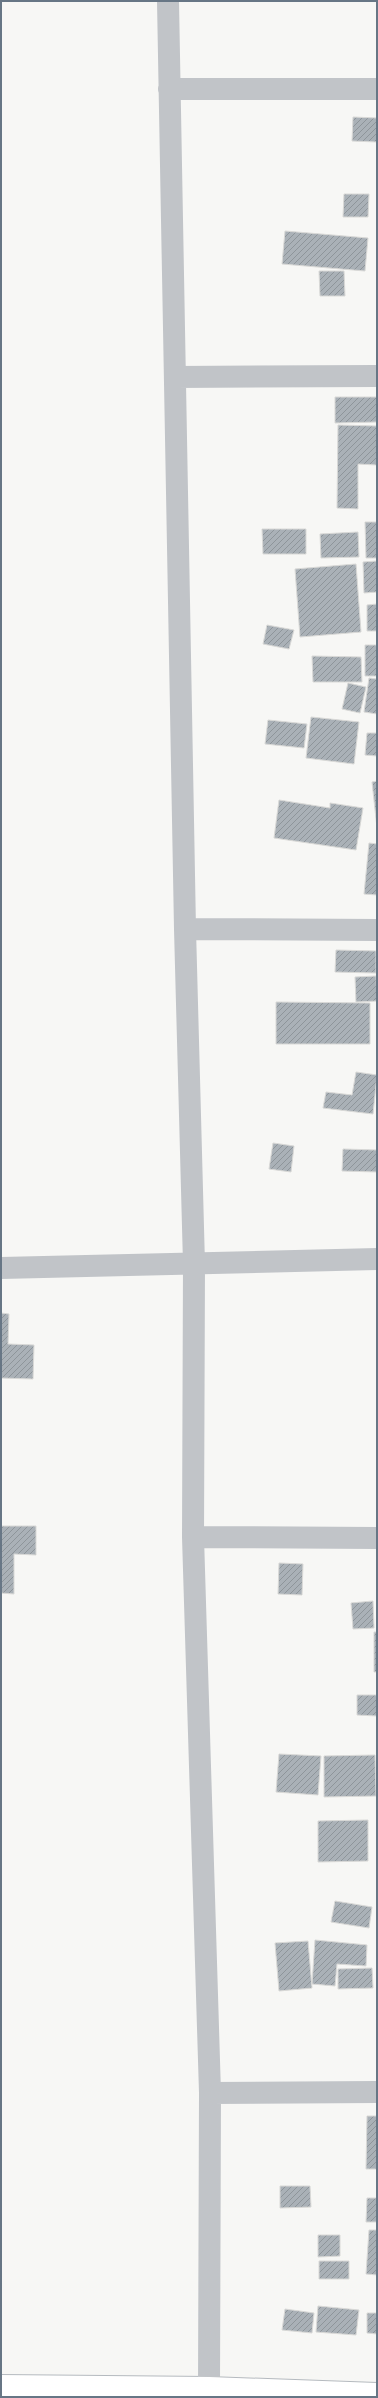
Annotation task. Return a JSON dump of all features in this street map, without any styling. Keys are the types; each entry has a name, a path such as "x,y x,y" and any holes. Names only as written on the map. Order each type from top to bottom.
{"main road":[{"path":"1,2386 209,2388 377,2394"}],"street":[{"path":"168,1 185,929 194,1264 193,1537 210,2093 209,2388"},
{"path":"169,89 377,89"},
{"path":"175,377 377,376"},
{"path":"185,929 377,930"},
{"path":"1,1268 377,1259"},
{"path":"193,1537 377,1538"},
{"path":"210,2093 377,2092"}],"building":[{"path":"353,117 377,118 377,142 352,141"},
{"path":"344,194 369,194 368,217 343,217"},
{"path":"285,231 368,238 365,271 282,264"},
{"path":"319,271 344,271 345,296 320,296"},
{"path":"335,397 377,397 377,422 335,423"},
{"path":"338,425 377,426 377,465 358,464 358,509 337,508"},
{"path":"365,522 377,522 377,558 366,558"},
{"path":"262,529 306,529 306,554 263,554"},
{"path":"358,532 359,557 321,558 320,534"},
{"path":"377,561 377,592 364,593 363,562"},
{"path":"356,564 361,632 300,637 295,569"},
{"path":"377,604 377,631 367,631 367,605"},
{"path":"267,625 294,630 289,649 263,644"},
{"path":"365,645 377,645 377,676 365,676"},
{"path":"312,656 361,657 362,682 313,682"},
{"path":"369,678 377,679 377,714 364,712"},
{"path":"348,683 366,687 360,713 342,709"},
{"path":"311,717 359,722 354,764 306,758"},
{"path":"268,720 307,724 304,748 265,744"},
{"path":"367,733 377,733 377,756 365,755"},
{"path":"377,781 377,828 372,782"},
{"path":"279,800 330,808 330,803 363,808 356,850 274,838"},
{"path":"369,843 377,844 377,895 364,894"},
{"path":"336,950 376,951 376,973 335,972"},
{"path":"376,976 377,1001 356,1002 355,977"},
{"path":"276,1002 370,1003 370,1044 276,1044"},
{"path":"356,1072 377,1075 373,1114 323,1108 326,1092 352,1095"},
{"path":"273,1143 294,1146 291,1172 269,1169"},
{"path":"343,1149 377,1150 377,1172 342,1171"},
{"path":"1,1313 9,1314 8,1344 34,1345 33,1379 1,1378"},
{"path":"1,1526 36,1526 36,1555 14,1554 14,1594 1,1593"},
{"path":"279,1563 303,1564 302,1595 278,1594"},
{"path":"373,1601 374,1628 353,1629 351,1603"},
{"path":"374,1632 377,1632 377,1672 374,1672"},
{"path":"357,1695 377,1695 377,1716 357,1715"},
{"path":"279,1754 321,1756 318,1795 276,1792"},
{"path":"375,1755 376,1796 324,1797 324,1756"},
{"path":"368,1820 368,1861 318,1862 318,1821"},
{"path":"335,1901 372,1907 369,1928 331,1922"},
{"path":"315,1940 367,1945 366,1966 337,1964 335,1986 312,1984"},
{"path":"308,1941 312,1988 279,1991 275,1943"},
{"path":"372,1968 373,1988 338,1989 338,1969"},
{"path":"367,2116 377,2116 377,2169 366,2169"},
{"path":"280,2186 310,2186 311,2207 280,2208"},
{"path":"367,2198 377,2198 377,2222 366,2222"},
{"path":"369,2230 377,2230 377,2275 366,2274"},
{"path":"318,2235 340,2235 340,2256 318,2257"},
{"path":"319,2261 349,2261 349,2279 319,2279"},
{"path":"318,2306 359,2310 356,2335 316,2332"},
{"path":"285,2309 314,2313 312,2333 282,2330"},
{"path":"367,2313 377,2313 377,2334 367,2333"}]}
